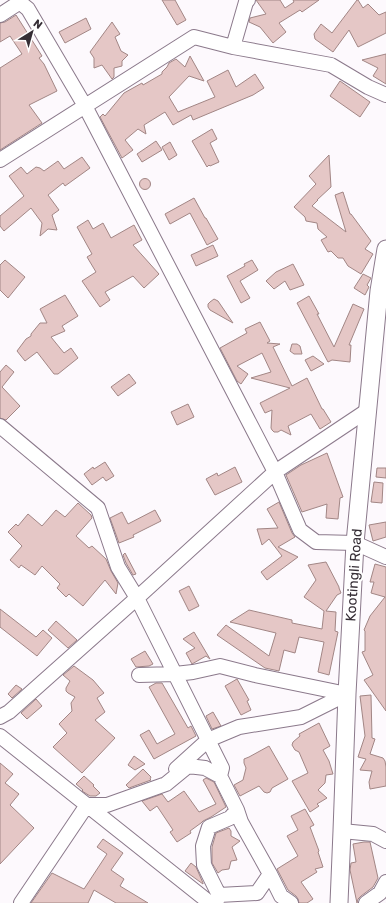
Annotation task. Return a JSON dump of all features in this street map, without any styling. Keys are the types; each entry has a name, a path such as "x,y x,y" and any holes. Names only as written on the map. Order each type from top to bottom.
{"street":[{"path":"234,47 246,2 248,0"},
{"path":"0,15 21,2 28,9 85,106 275,472 300,530 316,542 355,543 386,558"},
{"path":"0,160 194,37 234,47 331,65 368,87 386,95"},
{"name":"Kootingli Road","path":"339,903 347,694 355,543 379,292 386,249"},
{"path":"0,717 9,712 137,598 275,472 368,410"},
{"path":"0,426 98,508 118,566 137,598 222,768 220,776"},
{"path":"139,674 175,674 220,666 255,675 347,694"},
{"path":"155,788 208,740 239,727 301,717 347,694"},
{"path":"0,736 87,805 215,900 257,893 270,874"},
{"path":"87,805 107,805 166,784 188,766 206,768 220,776 237,810 241,822 281,896 290,903"},
{"path":"21,903 87,805"},
{"path":"215,900 204,865 203,846 209,827 230,818 237,810"},
{"path":"342,832 373,834 386,840"},
{"path":"366,903 380,893 386,882"}],"building":[{"path":"162,0 175,0 186,20 177,25"},
{"path":"256,0 280,0 285,8 294,2 293,0 319,0 302,12 300,10 279,23 286,32 273,43 260,27 249,22 250,18 266,14"},
{"path":"357,0 363,8 368,4 379,15 386,12 386,33 358,47 349,30 333,52 315,39 314,34 321,24 332,33"},
{"path":"16,15 42,56 39,58 44,64 57,91 29,105 42,123 0,150 0,68 22,54 10,36 0,42 0,23 5,22"},
{"path":"86,18 91,29 65,43 59,32"},
{"path":"112,22 120,34 115,37 121,51 128,55 122,61 122,66 114,68 114,77 112,79 102,65 94,68 94,58 90,52"},
{"path":"386,54 386,84 373,76 378,68 362,60"},
{"path":"190,56 204,81 189,76 169,97 178,112 215,97 207,81 228,70 236,87 255,74 264,88 253,95 193,120 191,115 173,125 165,112 144,125 146,134 138,129 125,140 133,150 122,158 100,117 103,114 105,116 124,93 142,83 143,85 162,74 169,63 176,59 185,67"},
{"path":"340,81 370,102 360,117 330,96"},
{"path":"212,129 217,139 210,143 219,162 207,167 192,141"},
{"path":"156,141 162,150 142,162 137,154"},
{"path":"170,142 177,155 169,160 162,147"},
{"path":"329,155 331,187 312,206 346,232 335,195 343,192 350,214 371,241 365,249 373,254 361,274 348,266 343,258 338,258 331,251 328,252 321,240 327,237 318,229 317,223 306,221 305,217 294,207 316,184 309,176"},
{"path":"82,157 90,168 65,186 63,183 48,195 59,210 52,215 57,230 48,229 40,236 42,223 31,208 4,231 0,226 0,216 24,196 9,176 21,167 27,174 36,167 44,171 58,161 64,169"},
{"path":"143,179 147,179 149,180 149,188 143,189 140,186 140,182"},
{"path":"194,198 218,239 207,245 190,213 170,224 165,214"},
{"path":"88,220 93,229 103,223 111,238 134,225 142,240 133,245 159,274 144,288 133,276 105,292 110,300 100,307 82,281 96,272 87,257 92,254 77,227"},
{"path":"213,245 218,256 196,266 191,255"},
{"path":"5,260 25,277 8,298 0,290 0,265"},
{"path":"252,260 258,270 240,281 250,298 241,303 227,276 245,266 244,264"},
{"path":"293,264 304,285 290,290 285,281 274,289 266,281 276,272"},
{"path":"363,274 371,278 367,285 369,287 365,295 354,288"},
{"path":"65,295 78,316 62,326 65,331 51,337 64,353 71,348 78,358 58,374 54,374 37,352 25,361 17,351 26,339 31,336 40,323 47,323 40,309"},
{"path":"309,296 334,347 353,304 364,309 349,345 351,345 350,362 332,360 328,362 297,303"},
{"path":"214,299 218,301 233,323 210,310 208,304"},
{"path":"260,322 270,341 267,343 280,344 273,347 292,386 307,378 322,409 331,422 320,429 311,414 288,426 291,435 281,430 274,432 272,430 272,410 265,413 260,403 290,388 251,378 271,372 262,353 237,366 248,374 241,384 237,381 220,348 247,333 245,329"},
{"path":"292,344 297,344 300,346 302,354 294,354 290,351"},
{"path":"313,356 324,364 311,371 305,360"},
{"path":"6,365 14,372 2,387 20,406 6,420 0,418 0,372"},
{"path":"129,374 136,383 118,396 111,387"},
{"path":"188,404 194,417 177,425 171,412"},
{"path":"327,453 343,497 340,498 338,519 326,518 327,504 302,512 286,475 301,465"},
{"path":"105,462 114,476 106,481 103,477 92,485 84,474 93,467 94,469"},
{"path":"235,467 242,482 215,495 206,479 217,473 218,476"},
{"path":"377,468 386,468 386,478 376,477"},
{"path":"374,482 383,483 382,503 371,502"},
{"path":"279,502 295,537 278,547 298,557 267,580 261,572 282,556 269,539 262,545 257,529 278,528 267,509"},
{"path":"78,503 91,515 92,518 76,536 89,548 92,546 106,559 118,583 116,594 105,580 83,606 69,594 66,597 57,588 60,584 42,566 35,575 21,565 19,568 10,560 22,546 8,532 16,524 18,526 28,514 42,526 56,510 65,517"},
{"path":"155,510 161,521 133,535 134,537 119,543 110,518 122,512 128,524"},
{"path":"386,522 386,537 373,541 369,525"},
{"path":"125,553 136,574 133,575 126,563 123,555"},
{"path":"326,562 341,593 337,595 326,611 336,612 335,631 338,632 329,675 318,672 324,642 299,637 295,653 284,650 279,671 265,668 217,635 226,625 269,656 276,633 230,622 249,610 292,620 292,623 322,629 324,611 304,597 316,580 308,565"},
{"path":"375,564 386,567 386,711 364,680 373,675 362,652 365,651 364,630 370,616 385,597 371,593 374,582 370,582"},
{"path":"189,586 199,606 189,611 179,591"},
{"path":"0,609 36,637 43,630 52,638 37,656 0,627"},
{"path":"56,621 77,640 68,648 48,630"},
{"path":"194,632 210,659 206,656 192,664 186,653 195,648 183,639"},
{"path":"145,651 153,664 149,666 136,667 131,659"},
{"path":"74,666 93,680 104,693 97,698 105,712 95,720 115,738 82,773 53,747 67,733 59,724 72,711 71,703 75,697 66,691 70,681 63,675"},
{"path":"237,679 249,700 247,701 251,710 241,715 225,686"},
{"path":"156,683 162,683 188,728 191,726 196,736 154,759 140,735 149,730 157,744 175,734 149,687"},
{"path":"16,685 22,689 12,698 8,694"},
{"path":"371,695 372,738 375,739 370,754 383,758 385,761 386,786 370,789 369,782 372,771 360,770 366,759 358,757 365,736 360,696"},
{"path":"36,699 42,706 27,719 21,713"},
{"path":"213,712 221,726 212,729 206,716"},
{"path":"319,723 330,746 323,750 329,761 333,774 326,775 325,783 318,790 327,798 317,804 319,806 310,812 292,781 308,773 299,752 295,750 292,745 293,742 300,736 299,734"},
{"path":"269,746 288,779 272,788 270,792 264,792 259,786 240,796 234,785 243,780 246,768 244,759"},
{"path":"134,756 145,764 135,770 128,765"},
{"path":"0,763 13,774 5,783 19,794 10,805 34,828 0,864"},
{"path":"143,769 151,777 151,780 129,788 126,785"},
{"path":"84,776 100,793 96,796 90,796 82,791 83,790 76,784"},
{"path":"206,778 214,782 226,807 203,821 190,831 191,833 177,842 170,832 173,830 157,806 150,811 142,801 162,794 168,802 184,791 199,812 216,804 203,780"},
{"path":"305,809 314,825 310,827 323,867 315,869 317,872 301,882 313,899 307,903 299,903 296,896 288,890 277,869 298,856 287,836 298,830 291,816"},
{"path":"229,828 231,831 231,836 240,841 232,847 237,860 231,861 229,869 222,870 218,873 212,863 212,847 216,833"},
{"path":"103,839 123,853 111,870 124,879 120,886 148,903 116,903 94,890 88,903 31,903 52,873 84,889 107,854 97,847"},
{"path":"370,842 378,878 373,887 358,899 357,903 350,870 351,863 356,862 353,844"},
{"path":"191,863 196,867 203,884 185,871"}]}
